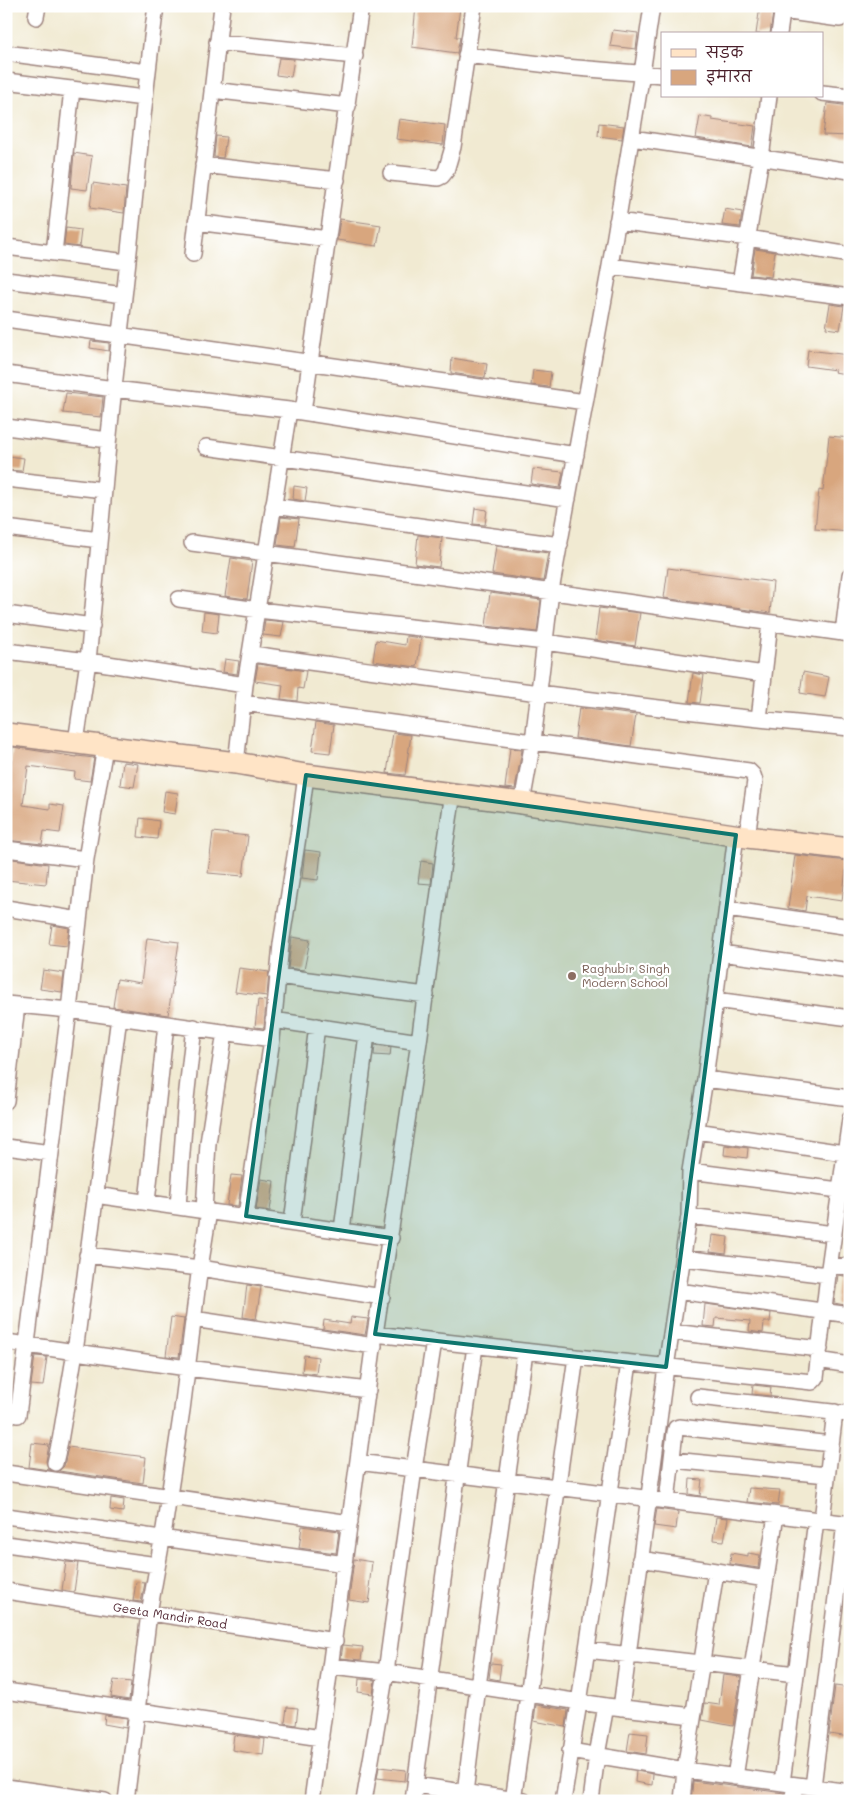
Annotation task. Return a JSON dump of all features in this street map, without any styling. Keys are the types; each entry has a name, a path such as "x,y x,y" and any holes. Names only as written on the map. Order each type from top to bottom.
{"street":[{"path":"76,742 92,626 108,440 144,98 156,6"},
{"path":"192,254 222,6"},
{"path":"236,763 245,685 281,457 310,362 362,6"},
{"path":"391,173 438,178 446,171 453,147 474,6"},
{"path":"522,803 533,741 551,591 610,266 652,6"},
{"path":"778,32 783,9 840,19 842,6"},
{"path":"217,42 355,56"},
{"path":"6,53 147,72"},
{"path":"466,55 661,76"},
{"path":"6,81 144,98"},
{"path":"54,253 72,89"},
{"path":"212,90 348,106"},
{"path":"824,93 850,96"},
{"path":"740,283 761,158 769,98"},
{"path":"632,138 850,171"},
{"path":"203,165 337,180"},
{"path":"617,221 748,238 850,256"},
{"path":"196,222 328,239"},
{"path":"6,247 127,262"},
{"path":"610,266 850,297"},
{"path":"6,280 124,295"},
{"path":"6,319 585,402"},
{"path":"6,374 296,411 576,455"},
{"path":"6,427 108,440"},
{"path":"206,446 568,499"},
{"path":"6,479 104,490"},
{"path":"274,506 560,544"},
{"path":"6,528 99,540"},
{"path":"192,543 551,591 846,634 850,575"},
{"path":"179,599 258,610 544,642 764,674"},
{"path":"6,614 92,626"},
{"path":"760,719 770,623"},
{"path":"6,652 88,661 245,685"},
{"path":"251,654 538,694 850,728"},
{"path":"243,703 749,771 753,775 755,781 727,910 705,1079 690,1171 689,1216 666,1367 621,1708"},
{"path":"6,734 236,763 306,775 453,793 742,836 850,849"},
{"path":"18,1415 86,860 105,747"},
{"path":"246,1216 272,1040 280,944 298,837 306,775"},
{"path":"312,1801 374,1340 391,1238 453,793"},
{"path":"6,849 86,860"},
{"path":"6,908 79,920"},
{"path":"727,910 850,926"},
{"path":"721,953 850,971"},
{"path":"277,976 426,995"},
{"path":"715,1000 850,1018"},
{"path":"6,1101 12,1004 194,1027 272,1040"},
{"path":"55,1463 75,1352 119,1017"},
{"path":"273,1020 419,1042"},
{"path":"147,1202 166,1024"},
{"path":"292,1223 317,1026"},
{"path":"178,1207 186,1099 194,1027"},
{"path":"126,1801 149,1613 169,1496 194,1320 207,1211 208,1143 225,1032"},
{"path":"342,1230 367,1034"},
{"path":"705,1079 850,1098"},
{"path":"194,1320 374,1340 434,1341 812,1382 816,1378 829,1270 840,1226 839,1190 846,1162 850,1120"},
{"path":"696,1131 846,1162"},
{"path":"6,1147 51,1153"},
{"path":"690,1171 839,1190"},
{"path":"95,1195 391,1238"},
{"path":"689,1216 840,1226"},
{"path":"87,1255 200,1268 382,1297"},
{"path":"683,1258 829,1270 850,1267"},
{"path":"678,1291 850,1315"},
{"path":"672,1332 819,1354 850,1364"},
{"path":"364,1801 386,1672 434,1341"},
{"path":"6,1342 187,1368 368,1390"},
{"path":"413,1801 475,1346"},
{"path":"464,1797 526,1352"},
{"path":"415,1785 464,1797 517,1800 527,1695 576,1357"},
{"path":"563,1801 629,1363"},
{"path":"698,1397 842,1413 831,1444 796,1674 788,1784 792,1801"},
{"path":"667,1502 675,1432 678,1427 831,1444"},
{"path":"673,1460 827,1476"},
{"path":"358,1462 847,1524 813,1787"},
{"path":"6,1474 350,1523"},
{"path":"735,1777 776,1515"},
{"path":"6,1516 345,1564"},
{"path":"6,1544 157,1565"},
{"path":"640,1559 766,1579"},
{"path":"682,1801 685,1770 716,1571"},
{"name":"Geeta Mandir Road","path":"6,1591 334,1641"},
{"path":"587,1650 796,1674"},
{"path":"331,1666 386,1672 606,1706 693,1716"},
{"path":"6,1691 136,1712 321,1738"},
{"path":"591,1801 596,1755 606,1706"},
{"path":"570,1751 685,1770 813,1787 830,1795 850,1792"},
{"path":"6,1787 105,1801"}],"highlighted area":[{"path":"306,775 736,835 666,1367 375,1334 391,1238 246,1216"}],"building":[{"path":"416,6 460,8 456,37 460,37 457,53 412,47"},
{"path":"760,6 774,6 770,32 756,32"},
{"path":"613,30 638,33 636,49 610,46"},
{"path":"279,58 294,59 291,77 276,75"},
{"path":"827,103 850,106 850,136 823,135"},
{"path":"700,116 712,118 712,120 755,126 752,147 696,138"},
{"path":"399,119 445,125 443,145 396,139"},
{"path":"599,123 624,126 622,139 598,136"},
{"path":"216,136 226,137 223,158 214,157"},
{"path":"74,153 92,156 87,190 71,188"},
{"path":"93,183 126,188 124,213 90,208"},
{"path":"725,209 742,212 740,227 722,225"},
{"path":"340,219 381,225 377,246 337,240"},
{"path":"66,228 81,230 79,247 64,245"},
{"path":"755,249 775,252 771,277 751,275"},
{"path":"830,304 844,306 840,330 826,328"},
{"path":"91,341 109,343 109,351 90,348"},
{"path":"808,350 849,355 846,374 834,372 835,370 806,366"},
{"path":"452,358 487,364 485,378 451,373"},
{"path":"533,370 551,372 549,387 531,385"},
{"path":"66,393 103,397 101,417 63,413"},
{"path":"829,436 850,438 849,532 815,529 819,490 823,491"},
{"path":"8,456 24,458 22,471 6,470"},
{"path":"533,469 563,472 560,488 531,484"},
{"path":"294,486 307,488 305,501 293,499"},
{"path":"475,508 487,510 485,525 473,524"},
{"path":"281,517 299,519 295,547 277,545"},
{"path":"418,535 442,538 439,567 415,564"},
{"path":"496,546 548,553 543,581 492,574"},
{"path":"231,558 252,561 247,599 225,596"},
{"path":"668,568 773,582 770,613 664,598"},
{"path":"490,593 541,600 537,632 486,626"},
{"path":"599,608 640,613 635,646 595,640"},
{"path":"204,612 219,614 217,633 202,631"},
{"path":"265,620 284,622 281,637 263,635"},
{"path":"406,636 421,638 417,667 373,661 376,640 405,645"},
{"path":"225,659 239,661 237,674 223,672"},
{"path":"258,664 306,671 303,689 298,688 297,701 281,699 283,685 255,681"},
{"path":"803,672 829,677 825,697 800,693"},
{"path":"693,673 704,675 700,703 689,702"},
{"path":"579,708 636,715 631,746 575,738"},
{"path":"316,722 334,725 330,753 312,751"},
{"path":"393,733 411,735 405,775 387,773"},
{"path":"13,747 94,758 90,781 74,779 75,772 28,766 23,805 50,809 50,804 64,806 60,833 44,831 42,844 6,840 6,823 11,789 7,789"},
{"path":"510,748 522,750 515,789 505,788"},
{"path":"123,762 138,764 134,787 120,785"},
{"path":"165,791 178,793 175,814 162,812"},
{"path":"140,818 159,821 157,839 138,837"},
{"path":"213,832 248,836 243,876 208,873"},
{"path":"305,850 321,852 318,880 302,878"},
{"path":"795,855 847,861 842,901 807,896 805,911 788,908"},
{"path":"6,858 48,864 46,884 6,880"},
{"path":"421,861 433,863 431,884 418,883"},
{"path":"52,925 69,928 67,946 49,944"},
{"path":"292,937 310,940 304,970 288,968"},
{"path":"147,938 179,942 168,1015 113,1007 117,979 141,983"},
{"path":"239,968 269,972 267,996 235,992"},
{"path":"43,970 64,973 62,992 40,989"},
{"path":"258,1000 266,1001 264,1028 255,1027"},
{"path":"375,1045 391,1047 390,1056 374,1055"},
{"path":"725,1145 748,1148 747,1158 724,1155"},
{"path":"231,1175 242,1176 238,1206 227,1205"},
{"path":"261,1179 274,1181 270,1211 256,1209"},
{"path":"712,1235 728,1237 726,1254 710,1252"},
{"path":"838,1275 850,1277 850,1306 834,1303"},
{"path":"247,1285 261,1287 256,1319 243,1317"},
{"path":"705,1304 771,1313 770,1322 764,1322 763,1333 749,1331 750,1321 716,1318 715,1327 703,1326"},
{"path":"171,1317 184,1319 179,1357 166,1356"},
{"path":"351,1317 368,1319 365,1335 323,1329 324,1320 350,1324"},
{"path":"304,1355 318,1357 316,1374 302,1372"},
{"path":"35,1356 47,1357 43,1386 31,1385"},
{"path":"753,1385 771,1387 770,1396 752,1394"},
{"path":"32,1443 49,1445 46,1461 49,1470 29,1467"},
{"path":"68,1447 146,1457 143,1483 59,1471 64,1466"},
{"path":"690,1479 702,1480 700,1496 689,1494"},
{"path":"749,1488 780,1490 778,1505 747,1502"},
{"path":"111,1498 124,1500 123,1512 110,1510"},
{"path":"657,1509 678,1512 676,1529 654,1526"},
{"path":"716,1517 728,1518 724,1541 713,1540"},
{"path":"302,1526 339,1531 336,1553 299,1548"},
{"path":"731,1553 748,1556 748,1553 760,1555 758,1568 730,1564"},
{"path":"354,1559 372,1562 369,1603 349,1600"},
{"path":"66,1562 78,1563 74,1592 62,1590"},
{"path":"136,1582 145,1583 141,1602 133,1601"},
{"path":"343,1645 363,1647 361,1660 341,1658"},
{"path":"491,1663 501,1664 499,1680 489,1678"},
{"path":"723,1675 741,1677 733,1726 702,1720 705,1703 719,1705"},
{"path":"359,1679 375,1680 373,1694 358,1692"},
{"path":"114,1680 131,1682 129,1700 111,1697"},
{"path":"835,1686 850,1688 850,1737 829,1734"},
{"path":"536,1705 568,1710 566,1727 534,1721"},
{"path":"287,1707 298,1708 296,1725 285,1723"},
{"path":"105,1715 127,1718 126,1728 104,1724"},
{"path":"630,1732 648,1734 646,1754 627,1751"},
{"path":"234,1735 265,1739 263,1755 232,1750"},
{"path":"379,1767 406,1770 405,1781 377,1778"},
{"path":"636,1771 653,1774 652,1785 635,1782"},
{"path":"693,1781 784,1793 783,1801 691,1801"}],"place":[{"name":"Raghubir Singh Modern School","path":"572,976"}]}
